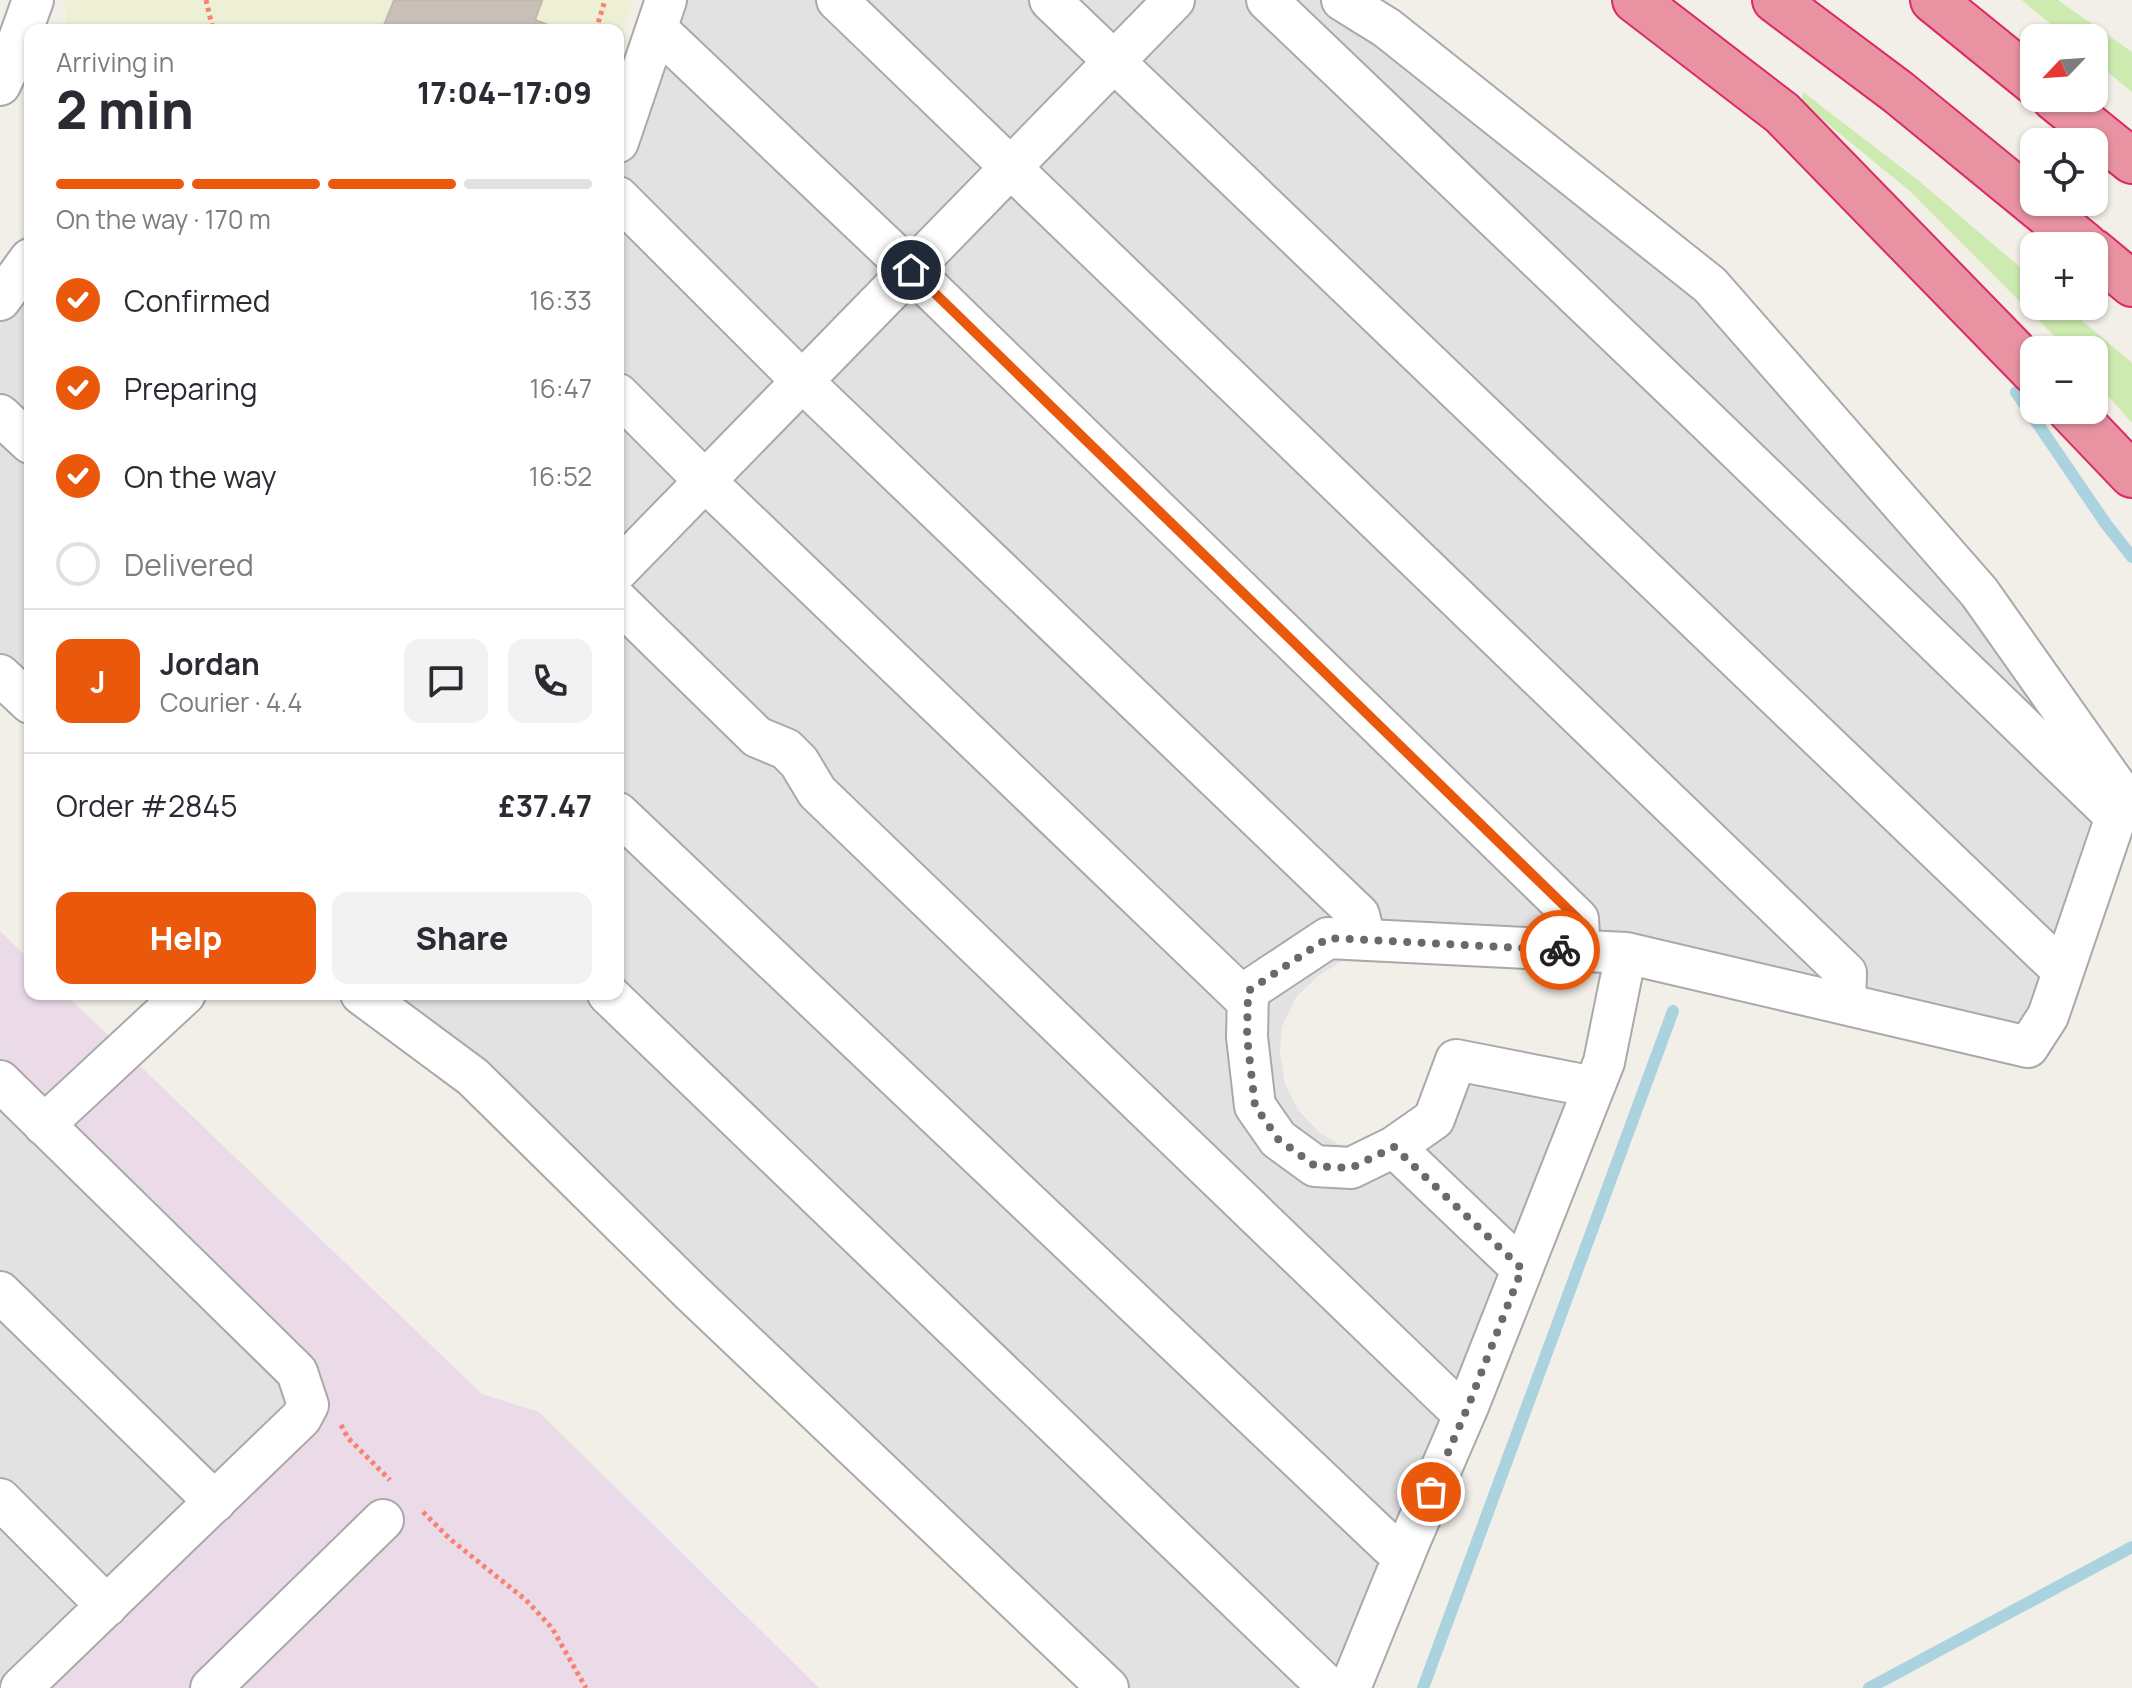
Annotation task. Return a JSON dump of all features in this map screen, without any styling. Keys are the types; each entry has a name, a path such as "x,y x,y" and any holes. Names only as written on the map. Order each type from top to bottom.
{"highway":[{"path":"1635,0 1782,113 2020,358"},
{"path":"1775,0 1898,92 2069,232"},
{"path":"1933,0 2020,71"},
{"path":"2071,112 2132,161"},
{"path":"2108,264 2132,284"},
{"path":"2083,424 2132,475"}],"street":[{"path":"24,24 33,0"},
{"path":"837,0 1846,973 1845,1004"},
{"path":"1050,0 2063,971"},
{"path":"624,564 1174,0"},
{"path":"1267,0 2116,816"},
{"path":"1342,0 1387,28 1710,285 1979,592 2123,796 2048,1016 2028,1047 1626,953 1328,938 1248,991 1247,1037 1255,1106 1278,1139 1315,1166 1351,1168 1394,1147 1434,1119 1456,1060 1594,1087"},
{"path":"624,125 662,14 911,270 1578,919 1580,951"},
{"path":"0,85 24,25"},
{"path":"624,203 802,381 1359,915 1365,940"},
{"path":"0,300 24,267"},
{"path":"624,400 1248,1002"},
{"path":"0,415 24,437"},
{"path":"624,607 757,737 786,749 799,762 817,792 1464,1415"},
{"path":"0,675 24,697"},
{"path":"624,819 1403,1558"},
{"path":"1350,1688 1464,1415 1604,1062 1626,953"},
{"path":"44,1125 179,1000"},
{"path":"369,1000 473,1077 691,1292 1108,1688"},
{"path":"614,1000 1329,1688"},
{"path":"0,1081 297,1372 308,1405 301,1418 21,1688"},
{"path":"1394,1147 1522,1269"},
{"path":"0,1292 215,1502"},
{"path":"0,1499 107,1606"},
{"path":"211,1688 383,1520"}],"path":[{"path":"206,0 212,24"},
{"path":"598,24 605,0"}],"shaded area":[{"path":"651,0 1381,0 1438,40 1720,287 2132,797 2038,1055 1650,966 1599,972 1342,961 1318,976 1296,997 1282,1027 1280,1053 1285,1084 1299,1111 1320,1133 1340,1145 1364,1146 1412,1117 1449,1049 1601,1084 1355,1688 1089,1688 465,1090 348,1000 624,1000 624,81"},
{"path":"24,234 24,712 0,690 0,268"},
{"path":"0,931 24,954 24,1000 71,1000 482,1394 539,1412 819,1688 0,1688"},
{"path":"0,1053 60,1109 312,1364 322,1380 325,1401 301,1440 51,1688 0,1688"}],"green space":[{"path":"64,0 633,0 624,28 624,24 66,24"},
{"path":"2022,0 2058,0 2092,24 2050,24"},
{"path":"2108,35 2132,52 2132,92 2108,72"},
{"path":"1803,92 1919,181 2020,267 2020,302 1911,192 1801,102"},
{"path":"2038,320 2081,320 2100,336 2054,336"},
{"path":"2108,343 2132,363 2132,423 2108,396"}],"building":[{"path":"394,0 540,0 535,20 546,24 384,24"}],"waterway":[{"path":"2016,392 2132,557"},
{"path":"1423,1688 1673,1011"},
{"path":"1869,1688 2132,1547"}],"way so far":[{"path":"1431,1492 1522,1269 1394,1147 1351,1168 1315,1166 1278,1139 1255,1106 1247,1037 1248,991 1328,938 1560,950"}],"route":[{"path":"911,270 1578,919 1580,951 1560,950"}]}
